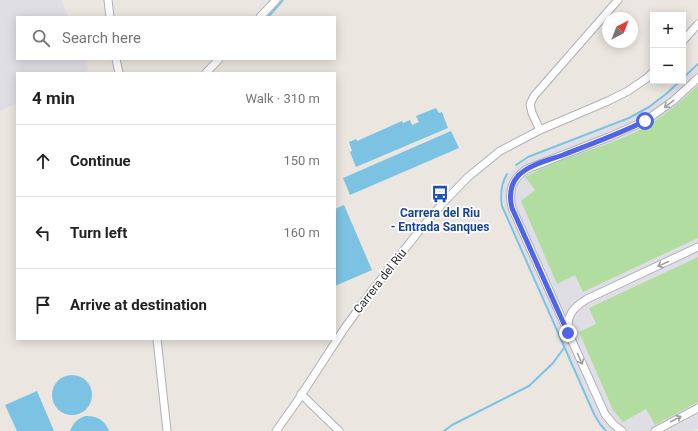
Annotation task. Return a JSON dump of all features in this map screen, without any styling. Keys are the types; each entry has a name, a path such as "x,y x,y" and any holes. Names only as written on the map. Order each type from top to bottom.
{"street":[{"path":"108,0 110,16"},
{"path":"261,16 276,0"},
{"path":"540,130 532,113 530,104 534,96 618,0"},
{"path":"686,38 698,24"},
{"path":"116,60 119,72"},
{"path":"207,72 218,60"},
{"name":"Carrera del Riu","path":"276,431 344,329 371,292 423,226 468,177 500,151 540,130 628,91 650,75"},
{"path":"622,431 613,424 605,414 512,208 510,193 514,181 522,173 532,167 609,137 645,121 672,101 698,78"},
{"path":"568,333 568,325 571,314 576,306 587,299 698,247"},
{"path":"157,340 167,431"},
{"path":"301,394 339,431"},
{"path":"655,431 698,408"}],"shaded area":[{"path":"0,0 61,0 68,16 16,16 16,60 85,60 89,70 85,72 16,72 16,103 0,111"},
{"path":"698,66 698,429 694,431 608,431 597,418 506,213 503,201 504,183 511,171 521,163 632,118 649,108 680,84 686,84 686,78"}],"green space":[{"path":"698,85 698,238 583,292 575,275 557,284 521,201 535,190 525,177 562,160 627,136 647,126 665,114"},
{"path":"698,257 698,402 655,425 646,409 623,422 613,410 579,332 596,324 589,308"}],"water":[{"path":"436,108 439,113 442,112 448,128 356,167 350,152 352,151 349,142 356,139 357,141 402,121 403,123 410,120 412,125 419,122 416,116"},
{"path":"451,131 459,148 350,195 343,178"},
{"path":"344,205 372,270 336,286 336,209"},
{"path":"68,375 76,375 83,378 89,384 92,395 89,406 83,412 76,415 68,415 61,412 55,406 52,399 52,391 55,384 61,378"},
{"path":"37,391 54,431 17,431 5,405"},
{"path":"85,416 93,416 100,419 109,431 70,431 72,426 80,418"}],"waterway":[{"path":"269,16 283,0"},
{"path":"686,75 698,64"},
{"path":"516,165 528,157 629,118 649,107 677,84"},
{"path":"507,174 503,182 501,197 502,206 594,414 606,431"},
{"path":"444,431 452,425 529,386 553,363 564,348"}],"place":[{"name":"Carrera del Riu - Entrada Sanques","path":"440,194"}],"route":[{"path":"568,333 512,208 510,193 514,181 518,176 532,167 609,137 645,121"}]}
